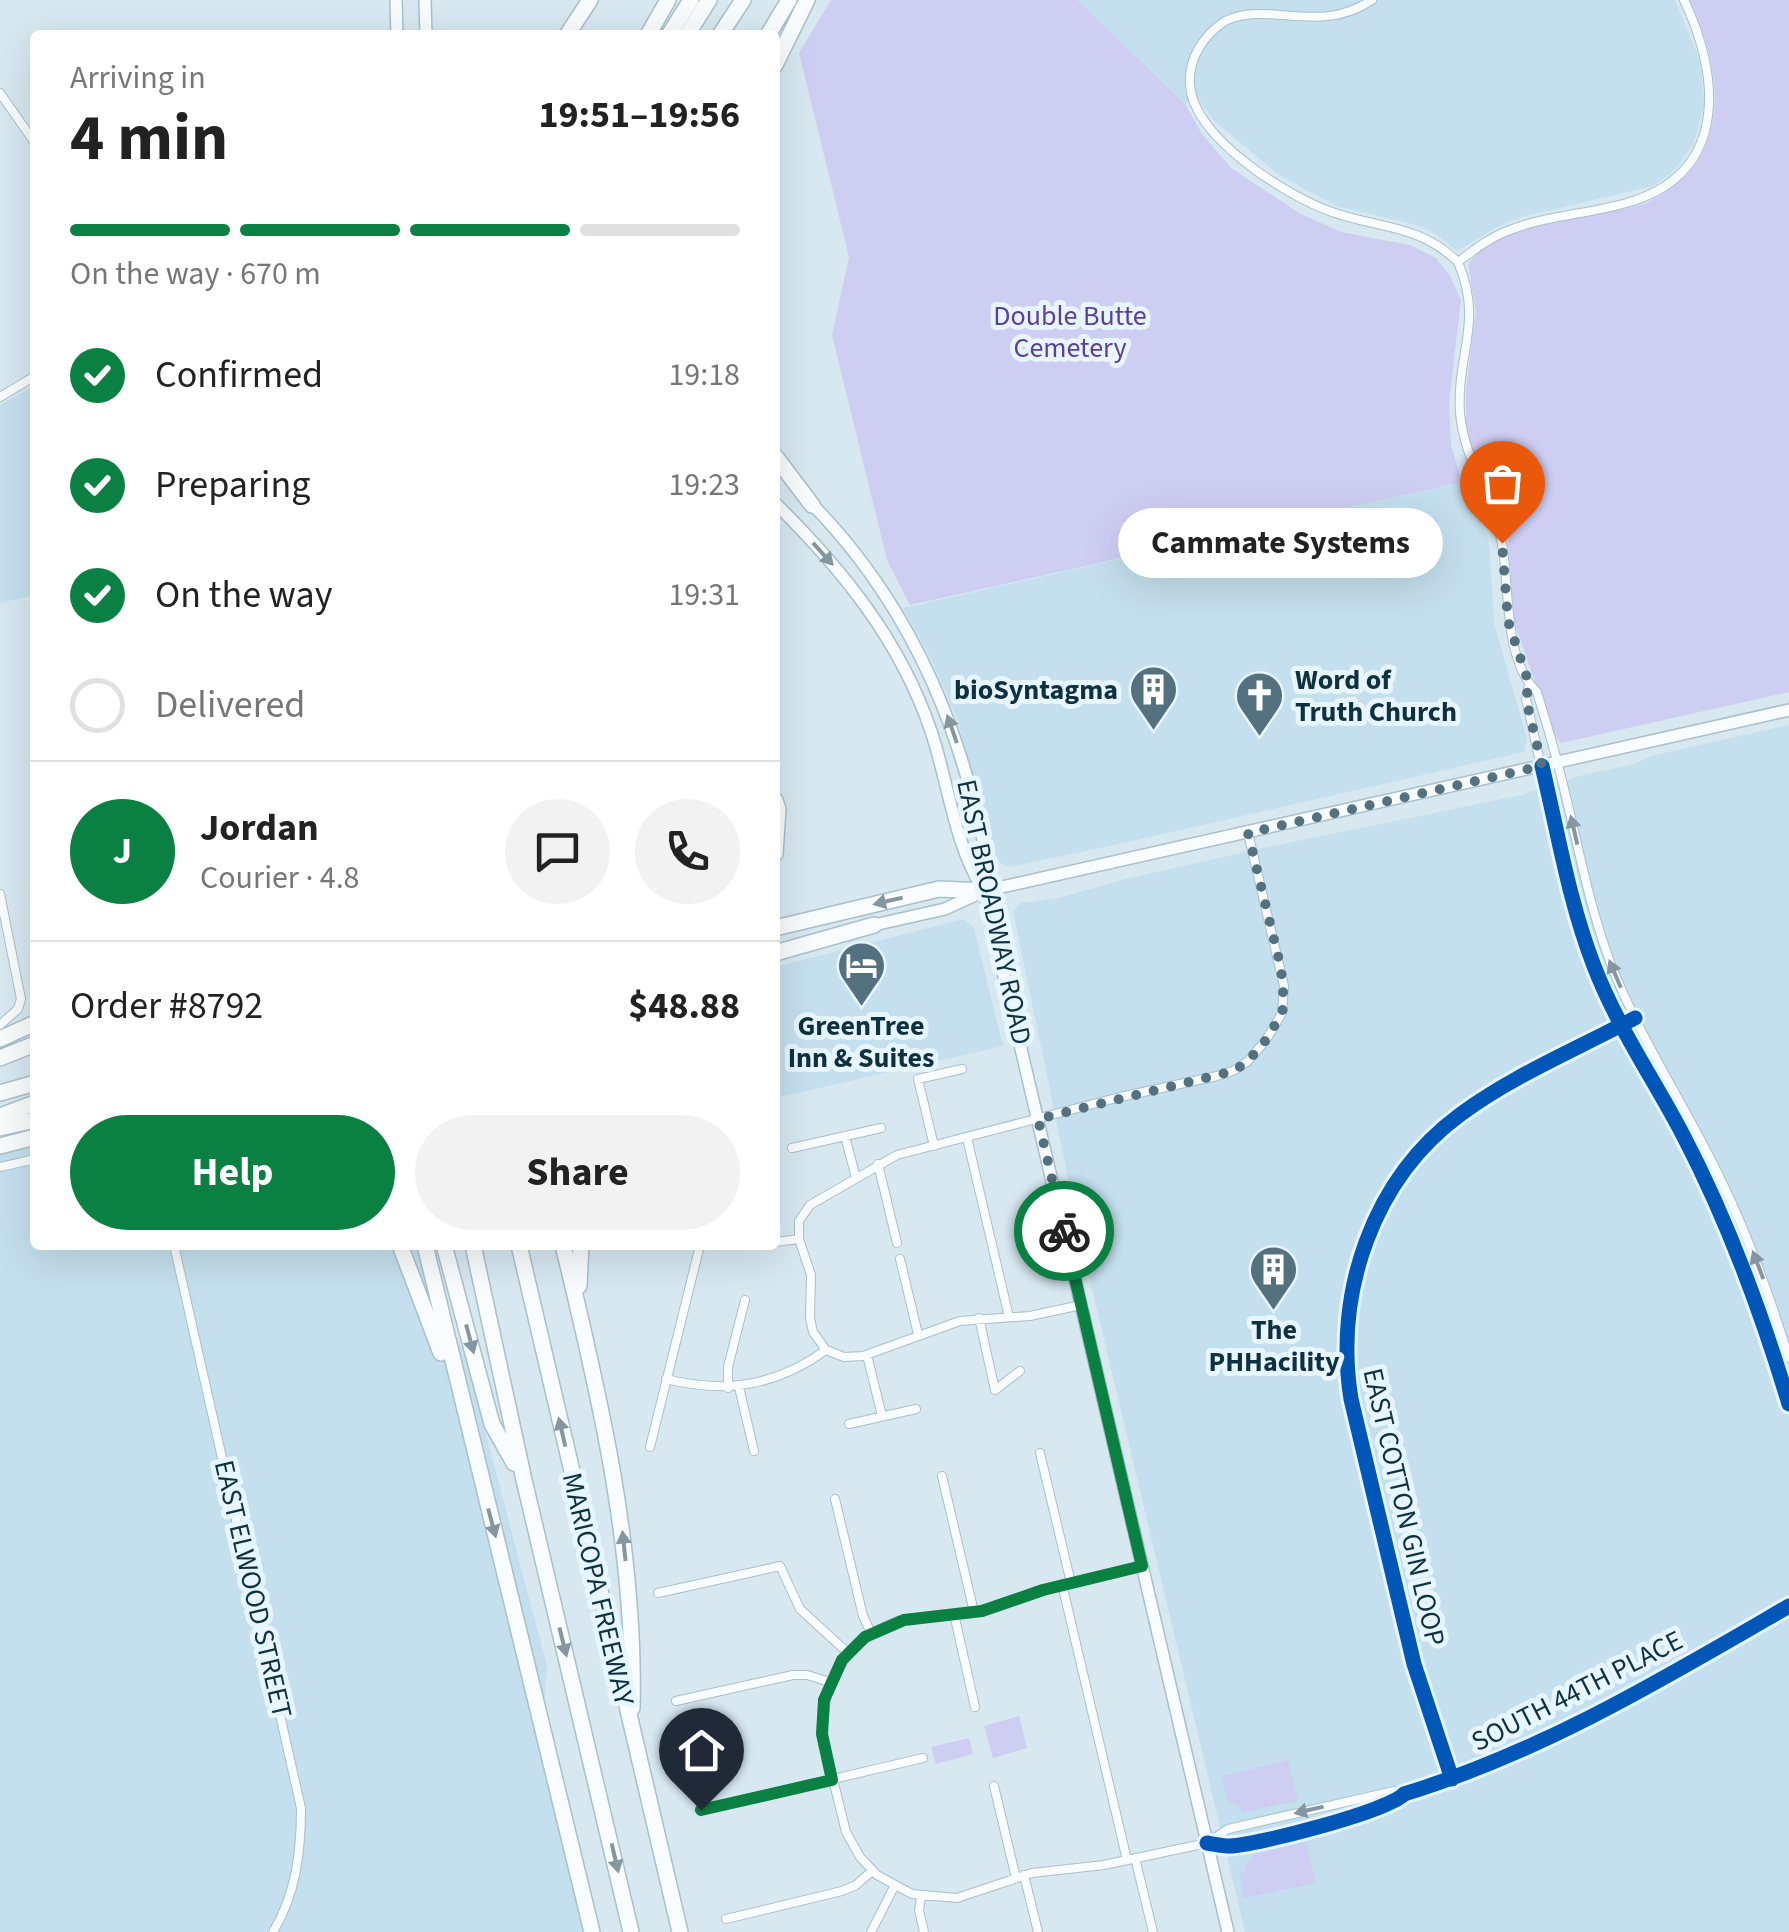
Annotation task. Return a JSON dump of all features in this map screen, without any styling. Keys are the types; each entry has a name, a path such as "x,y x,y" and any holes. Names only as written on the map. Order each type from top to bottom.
{"highway":[{"path":"570,30 590,0"},
{"path":"651,30 668,0"},
{"path":"672,30 691,0"},
{"path":"690,30 709,0"},
{"path":"723,30 743,0"},
{"path":"771,30 788,0"},
{"path":"780,55 806,0"},
{"path":"780,463 812,505"},
{"path":"780,927 939,888 984,892"},
{"path":"780,952 874,925"},
{"path":"0,1039 30,1025"},
{"path":"0,1058 30,1046"},
{"path":"4,1092 30,1082"},
{"path":"0,1116 30,1105"},
{"path":"0,1128 30,1121"},
{"path":"402,1250 467,1428"},
{"path":"426,1250 592,1932"},
{"path":"445,1250 492,1424 524,1480"},
{"name":"MARICOPA FREEWAY","path":"474,1250 524,1480 632,1932"},
{"name":"MARICOPA FREEWAY","path":"520,1250 680,1932"},
{"path":"564,1250 620,1506 634,1643 631,1732"},
{"path":"578,1312 581,1250"}],"main road":[{"path":"396,0 397,30"},
{"path":"425,0 426,30"},
{"name":"EAST BROADWAY ROAD","path":"780,473 852,548 884,592 922,656 960,753 988,861 984,892 1228,1932"},
{"path":"780,509 868,607 904,666 929,727 967,864 984,892"},
{"path":"874,925 945,909 984,892 1789,710"}],"street":[{"path":"1372,0 1338,16 1263,11 1229,18 1199,47 1190,74 1192,100 1201,120 1220,140 1300,198 1347,216 1422,235 1458,262 1471,310 1460,384 1462,428 1502,543 1508,621 1529,684 1537,692 1558,763 1596,921 1635,1018 1736,1210 1789,1358"},
{"path":"1458,262 1514,228 1633,202 1660,189 1680,173 1699,149 1710,107 1705,63 1684,0"},
{"path":"0,93 30,136"},
{"path":"0,397 30,379"},
{"path":"1529,684 1526,699 1582,933 1620,1026 1709,1187 1750,1283 1789,1404"},
{"path":"1081,1305 941,1326 868,1355 850,1358 826,1350 811,1328 811,1275 798,1225 807,1208 878,1164 904,1153 1226,1074 1248,1061 1282,1013 1284,986 1248,833"},
{"path":"0,894 22,999 0,1026"},
{"name":"EAST COTTON GIN LOOP","path":"1452,1780 1409,1646 1350,1399 1346,1320 1352,1286 1361,1253 1383,1203 1415,1157 1438,1134 1493,1094 1635,1018"},
{"path":"934,1146 918,1079 962,1069"},
{"path":"792,1148 881,1128"},
{"path":"846,1136 856,1178"},
{"path":"967,1138 1009,1317"},
{"path":"0,1166 30,1159"},
{"path":"878,1164 896,1243"},
{"path":"780,1241 799,1239"},
{"name":"EAST ELWOOD STREET","path":"175,1250 301,1808 296,1872 290,1896 272,1932"},
{"path":"650,1447 699,1250"},
{"path":"900,1259 918,1334"},
{"path":"728,1388 728,1367 745,1300"},
{"path":"979,1318 996,1390 1020,1371"},
{"path":"666,1379 699,1387 740,1387 786,1375 826,1350"},
{"path":"868,1355 882,1416"},
{"path":"740,1387 754,1451"},
{"path":"849,1424 916,1409"},
{"path":"1040,1452 1131,1859 1152,1932"},
{"path":"942,1476 974,1612"},
{"path":"835,1499 862,1616 871,1634"},
{"path":"658,1593 780,1566 800,1609 848,1653"},
{"path":"676,1701 793,1675 830,1682 848,1653 871,1634 904,1620 974,1612 1142,1566"},
{"name":"SOUTH 44TH PLACE","path":"1207,1843 1231,1828 1394,1792 1404,1794 1452,1780 1616,1705 1789,1606"},
{"path":"954,1614 976,1707"},
{"name":"SOUTH 44TH PLACE","path":"830,1682 822,1726 846,1832 872,1870 894,1887 920,1897 965,1897 1020,1877 1207,1843 1231,1846 1342,1819 1396,1802 1404,1794"},
{"path":"701,1810 923,1758"},
{"path":"994,1786 1038,1932"},
{"path":"726,1918 849,1889 872,1870"},
{"path":"871,1932 894,1887"},
{"path":"920,1897 924,1932"}],"shaded area":[{"path":"1077,0 1675,0 1700,61 1704,104 1694,143 1673,172 1653,186 1521,217 1457,251 1417,225 1336,206 1279,175 1213,120 1197,97 1185,104"},
{"path":"30,389 30,596 0,603 0,405"},
{"path":"1462,482 1489,541 1494,623 1527,739 1524,752 1008,867 994,859 957,719 903,608"},
{"path":"1789,725 1789,1932 1245,1932 1084,1255 1013,911 1021,903 1522,795 1586,774 1632,765 1651,756"},
{"path":"964,919 974,928 1003,1046 780,1097 780,966"},
{"path":"30,1145 30,1250 416,1250 437,1288 467,1363 547,1666 543,1724 598,1932 0,1932 0,1152"}],"green space":[{"name":"Double Butte Cemetery","path":"831,0 1077,0 1185,104 1202,134 1231,168 1299,213 1341,232 1410,245 1436,258 1461,300 1449,403 1451,445 1462,482 910,605 887,560 832,335 849,257 799,53"},
{"path":"1689,0 1789,0 1789,692 1561,743 1552,731 1514,621 1508,541 1466,426 1466,389 1476,311 1468,264 1504,237 1527,229 1647,203 1675,185 1695,164 1714,114 1714,86 1710,58"},
{"path":"1019,1716 1027,1748 993,1758 984,1726"},
{"path":"969,1738 973,1754 936,1764 931,1747"},
{"path":"1288,1760 1298,1801 1242,1812 1227,1800 1222,1776"},
{"path":"1306,1842 1316,1883 1244,1898 1239,1872 1246,1871 1252,1854"}],"cycle path":[{"path":"1542,766 1571,892 1594,966 1613,1010 1715,1200 1755,1301 1789,1404"},
{"path":"1452,1779 1414,1664 1351,1399 1348,1319 1355,1280 1383,1205 1404,1171 1430,1141 1502,1087 1635,1018"},
{"path":"1207,1843 1245,1844 1322,1826 1505,1757 1602,1711 1789,1606"}],"way so far":[{"path":"1064,1231 1038,1119 1234,1071 1266,1040 1282,1013 1284,986 1248,833 1542,766 1526,699 1529,684 1508,621 1502,543"}],"place":[{"name":"Cammate Systems","path":"1502,543"},
{"name":"bioSyntagma","path":"1153,732"},
{"name":"Word of Truth Church","path":"1260,738"},
{"name":"GreenTree Inn & Suites","path":"861,1008"},
{"name":"The PHHacility","path":"1274,1312"}],"route":[{"path":"701,1810 832,1780 822,1734 826,1691 842,1660 860,1641 878,1630 910,1618 982,1611 1043,1590 1142,1566 1064,1231"}]}
